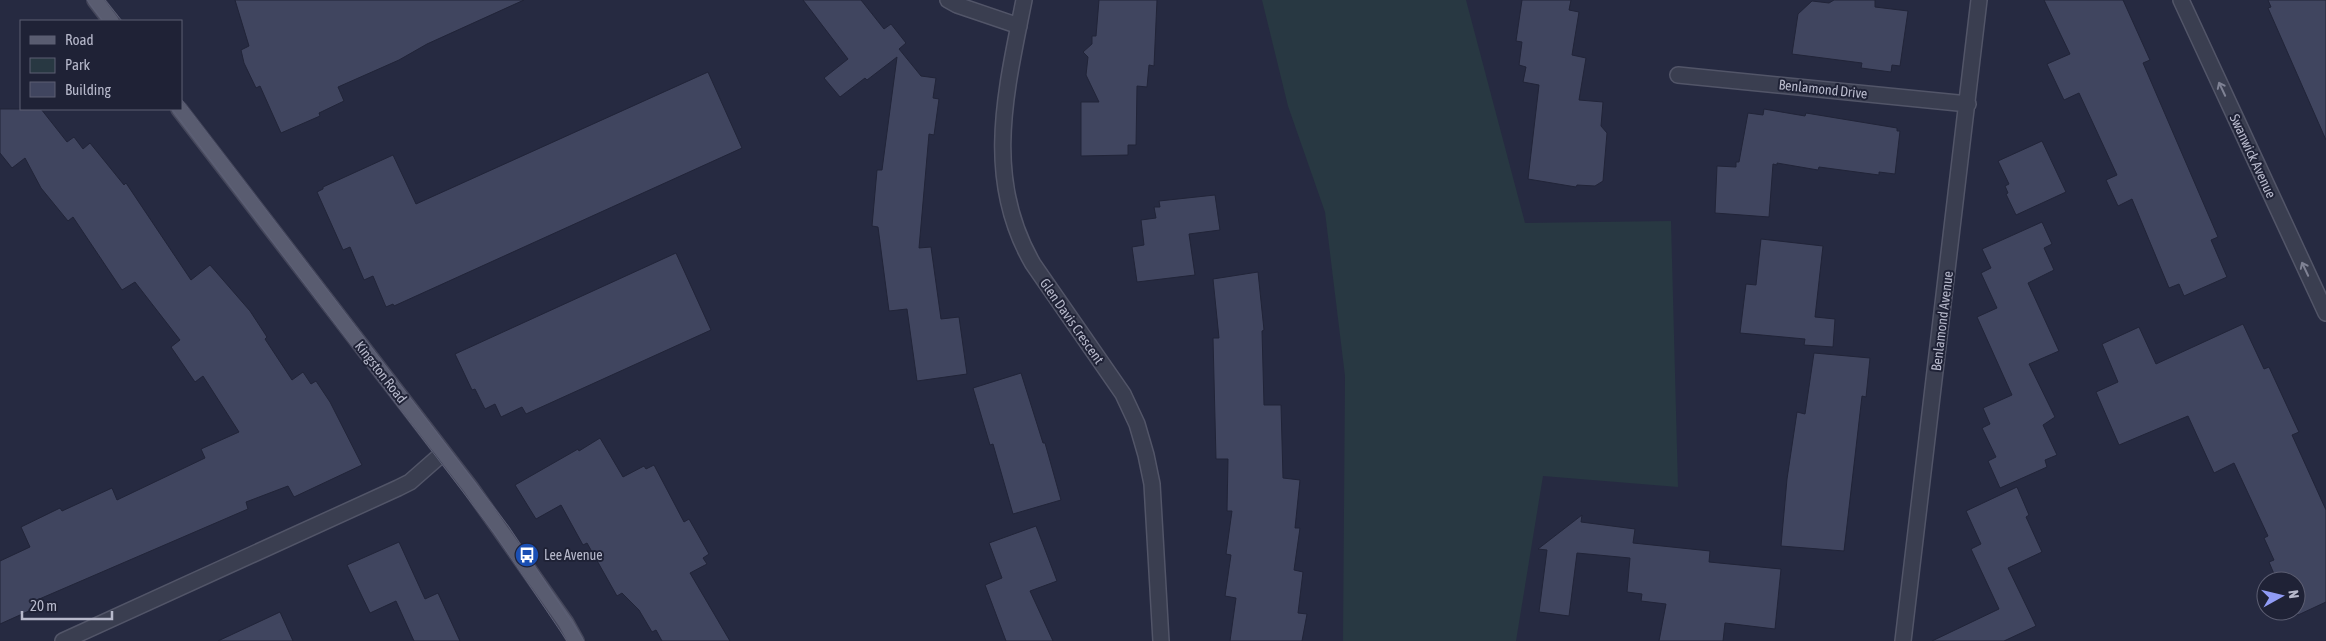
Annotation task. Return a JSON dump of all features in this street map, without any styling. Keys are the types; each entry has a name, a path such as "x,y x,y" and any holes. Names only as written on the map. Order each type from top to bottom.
{"main road":[{"path":"95,0 110,20"},
{"name":"Kingston Road","path":"179,110 518,552 576,641"}],"street":[{"path":"948,0 957,5 1019,26"},
{"name":"Glen Davis Crescent","path":"1024,0 1002,129 1004,181 1011,214 1022,246 1123,394 1137,424 1152,484 1161,641"},
{"name":"Benlamond Avenue","path":"1904,641 1979,0"},
{"name":"Swanwick Avenue","path":"2181,0 2326,313"},
{"name":"Benlamond Drive","path":"1678,75 1968,104"},
{"path":"62,641 398,488 410,482 443,453"}],"green space":[{"path":"1262,0 1466,0 1525,223 1671,221 1678,487 1543,476 1516,641 1343,641 1345,376 1325,212 1288,106"}],"building":[{"path":"235,0 524,0 338,87 344,101 319,113 320,116 281,133 260,86 256,88 244,63 241,50 249,46"},
{"path":"803,0 861,0 884,29 891,24 906,43 899,49 921,76 936,78 933,98 939,99 934,135 929,134 919,248 931,247 941,319 959,317 967,374 917,381 907,309 889,311 878,227 872,226 877,170 882,170 897,57 867,80 865,78 840,97 824,78 848,59"},
{"path":"1099,0 1157,0 1154,66 1149,65 1147,87 1137,86 1136,145 1128,145 1128,155 1081,156 1081,102 1099,102 1086,75 1088,57 1083,52 1092,44 1092,36 1096,36"},
{"path":"1522,0 1571,0 1569,10 1579,12 1572,55 1586,58 1579,100 1603,102 1601,126 1607,133 1603,181 1595,186 1577,185 1576,187 1528,179 1539,85 1523,82 1526,67 1519,65 1522,42 1516,41"},
{"path":"1834,0 1875,0 1875,7 1908,11 1900,66 1892,65 1891,72 1861,68 1862,63 1792,54 1798,14 1812,1 1829,3"},
{"path":"2044,0 2123,0 2150,60 2143,63 2218,237 2211,240 2227,277 2184,296 2179,284 2169,288 2132,199 2118,206 2106,180 2117,175 2079,93 2064,100 2047,64 2070,54"},
{"path":"2268,0 2326,0 2326,140 2268,8 2271,7"},
{"path":"708,72 742,148 394,306 393,304 386,307 373,276 364,280 350,247 343,250 317,192 323,189 323,187 393,155 416,204"},
{"path":"0,109 42,110 67,142 74,137 83,149 90,143 124,185 126,183 191,280 210,265 250,311 267,337 265,339 292,380 303,372 311,384 316,381 330,402 362,465 294,497 288,486 246,502 248,509 37,600 40,606 0,624 0,561 30,547 21,527 60,508 62,511 112,488 117,500 205,458 201,449 239,432 203,376 195,382 171,347 180,340 135,282 122,290 73,217 68,221 41,188 25,158 12,168 0,153"},
{"path":"1764,109 1805,116 1806,113 1897,128 1897,131 1900,131 1895,174 1879,172 1879,175 1819,167 1818,170 1777,163 1777,165 1773,164 1769,217 1715,213 1717,166 1736,167 1736,162 1739,162 1748,113 1763,115"},
{"path":"2042,141 2066,192 2016,215 2006,194 2008,193 2005,186 2009,184 1998,161"},
{"path":"1215,195 1220,230 1189,234 1195,275 1137,282 1132,247 1144,245 1141,220 1156,218 1154,207 1160,207 1159,201"},
{"path":"2042,222 2052,244 2044,248 2054,270 2028,283 2059,351 2029,364 2055,417 2043,425 2057,455 2045,460 2047,467 2000,488 1988,461 1996,457 1982,428 1990,424 1983,408 2012,395 1977,317 1997,308 1981,273 1991,268 1982,249"},
{"path":"1761,239 1823,246 1815,317 1835,319 1833,347 1804,345 1805,339 1740,333 1746,284 1756,285"},
{"path":"676,253 711,330 526,414 522,407 501,417 495,404 485,409 475,389 472,390 455,354"},
{"path":"1258,272 1264,330 1262,331 1264,405 1281,405 1283,478 1300,480 1295,528 1300,528 1294,570 1303,572 1298,613 1307,614 1302,641 1230,641 1236,598 1225,596 1231,555 1226,554 1232,511 1227,511 1228,459 1216,459 1213,338 1219,338 1213,279"},
{"path":"2243,324 2264,369 2269,367 2299,432 2292,435 2326,510 2326,602 2306,611 2306,571 2273,571 2269,562 2274,560 2264,538 2268,536 2234,463 2214,473 2188,416 2119,445 2096,392 2118,382 2102,344 2139,327 2156,364"},
{"path":"1814,353 1870,358 1866,397 1862,396 1844,551 1781,546 1787,479 1797,412 1805,414"},
{"path":"1021,373 1043,443 1045,443 1061,500 1013,514 993,444 990,445 973,388"},
{"path":"600,438 623,477 644,466 646,469 654,465 684,522 689,519 709,554 703,558 707,564 690,573 730,641 662,641 656,630 652,632 639,610 622,593 617,596 587,543 583,545 561,505 536,519 515,485"},
{"path":"2017,487 2029,515 2026,517 2042,552 2008,568 2036,626 2004,641 1932,641 1999,609 1971,549 1981,544 1966,511"},
{"path":"1582,515 1581,522 1635,529 1633,543 1710,551 1709,562 1781,569 1775,629 1725,623 1723,641 1659,641 1666,604 1641,601 1642,594 1627,592 1630,558 1577,553 1569,616 1539,612 1547,550 1538,549"},
{"path":"1036,526 1057,581 1030,591 1053,641 1006,641 985,585 1002,578 989,543"},
{"path":"399,542 425,599 438,593 460,641 414,641 396,601 370,613 347,565"},
{"path":"280,612 293,641 218,641"}],"tram line":[{"path":"87,0 102,20"},
{"path":"105,0 121,20"},
{"path":"182,100 509,527 584,641"},
{"path":"173,110 495,534 567,641"}],"place":[{"name":"Lee Avenue","path":"527,555"}]}
